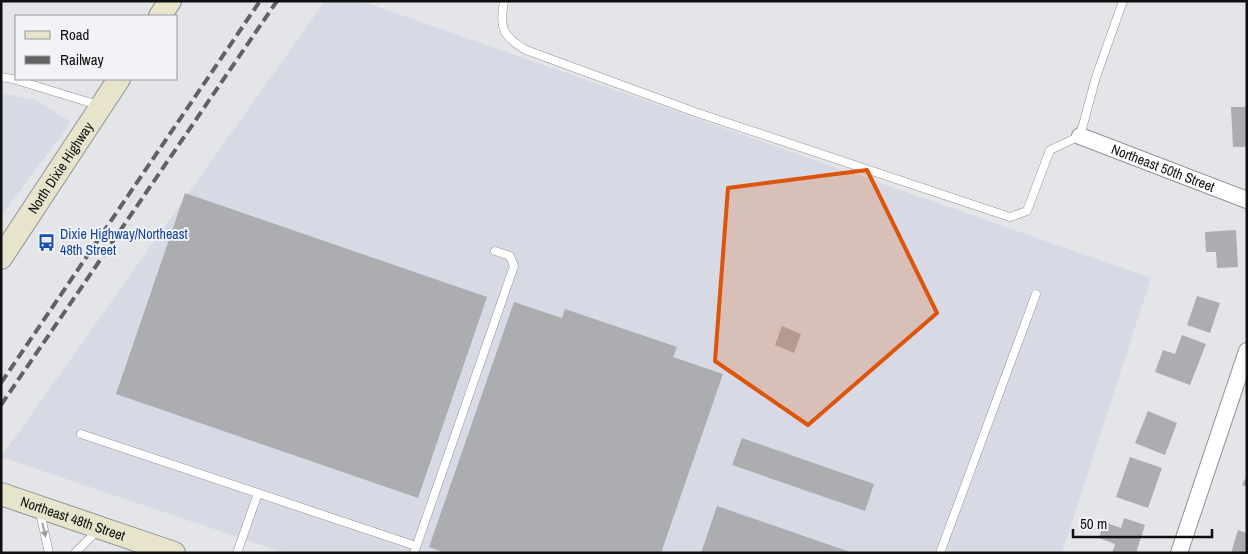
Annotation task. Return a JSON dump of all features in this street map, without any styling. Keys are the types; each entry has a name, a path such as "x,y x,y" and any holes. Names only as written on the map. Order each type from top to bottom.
{"main road":[{"path":"161,15 170,1"},
{"name":"North Dixie Highway","path":"1,258 118,80"},
{"name":"Northeast 48th Street","path":"1,494 174,553"}],"street":[{"name":"Northeast 50th Street","path":"1080,136 1247,200"},
{"path":"1179,553 1247,351"}],"lane":[{"path":"504,1 504,27 508,40 526,50 695,112 1010,217 1027,211 1050,150 1080,136 1096,77 1123,1"},
{"path":"1,78 15,80"},
{"path":"16,80 101,106"},
{"path":"81,434 258,493 415,549 514,266 510,256 495,251"},
{"path":"940,553 1036,294"},
{"path":"237,553 258,493"},
{"path":"39,507 49,553"},
{"path":"74,553 100,528"}],"highlighted area":[{"path":"867,170 937,313 808,425 715,361 728,188"}],"shaded area":[{"path":"325,1 361,1 1151,278 1062,553 285,553 1,457"},
{"path":"1,93 35,100 71,122 1,216"}],"building":[{"path":"1231,107 1247,107 1247,147 1233,147"},
{"path":"185,193 487,297 418,498 116,394"},
{"path":"1236,230 1238,267 1217,268 1216,252 1206,252 1205,232"},
{"path":"1197,296 1220,303 1210,333 1187,325"},
{"path":"514,302 562,318 565,309 677,347 673,357 723,374 661,553 445,553 429,547"},
{"path":"782,326 801,334 794,353 775,345"},
{"path":"1182,335 1206,344 1190,385 1155,372 1163,350 1175,354"},
{"path":"1148,411 1177,423 1165,455 1135,443"},
{"path":"742,438 874,484 865,511 732,465"},
{"path":"1130,457 1162,468 1148,508 1116,497"},
{"path":"1247,475 1247,487 1242,485"},
{"path":"717,506 850,552 850,553 701,553"},
{"path":"1124,518 1145,525 1136,553 1112,553 1115,544 1099,538 1104,522 1121,528"},
{"path":"1238,530 1247,533 1247,553 1231,553"}],"railway":[{"path":"1,383 260,1"},
{"path":"1,405 277,1"}],"place":[{"name":"Dixie Highway/Northeast 48th Street","path":"46,242"}]}
